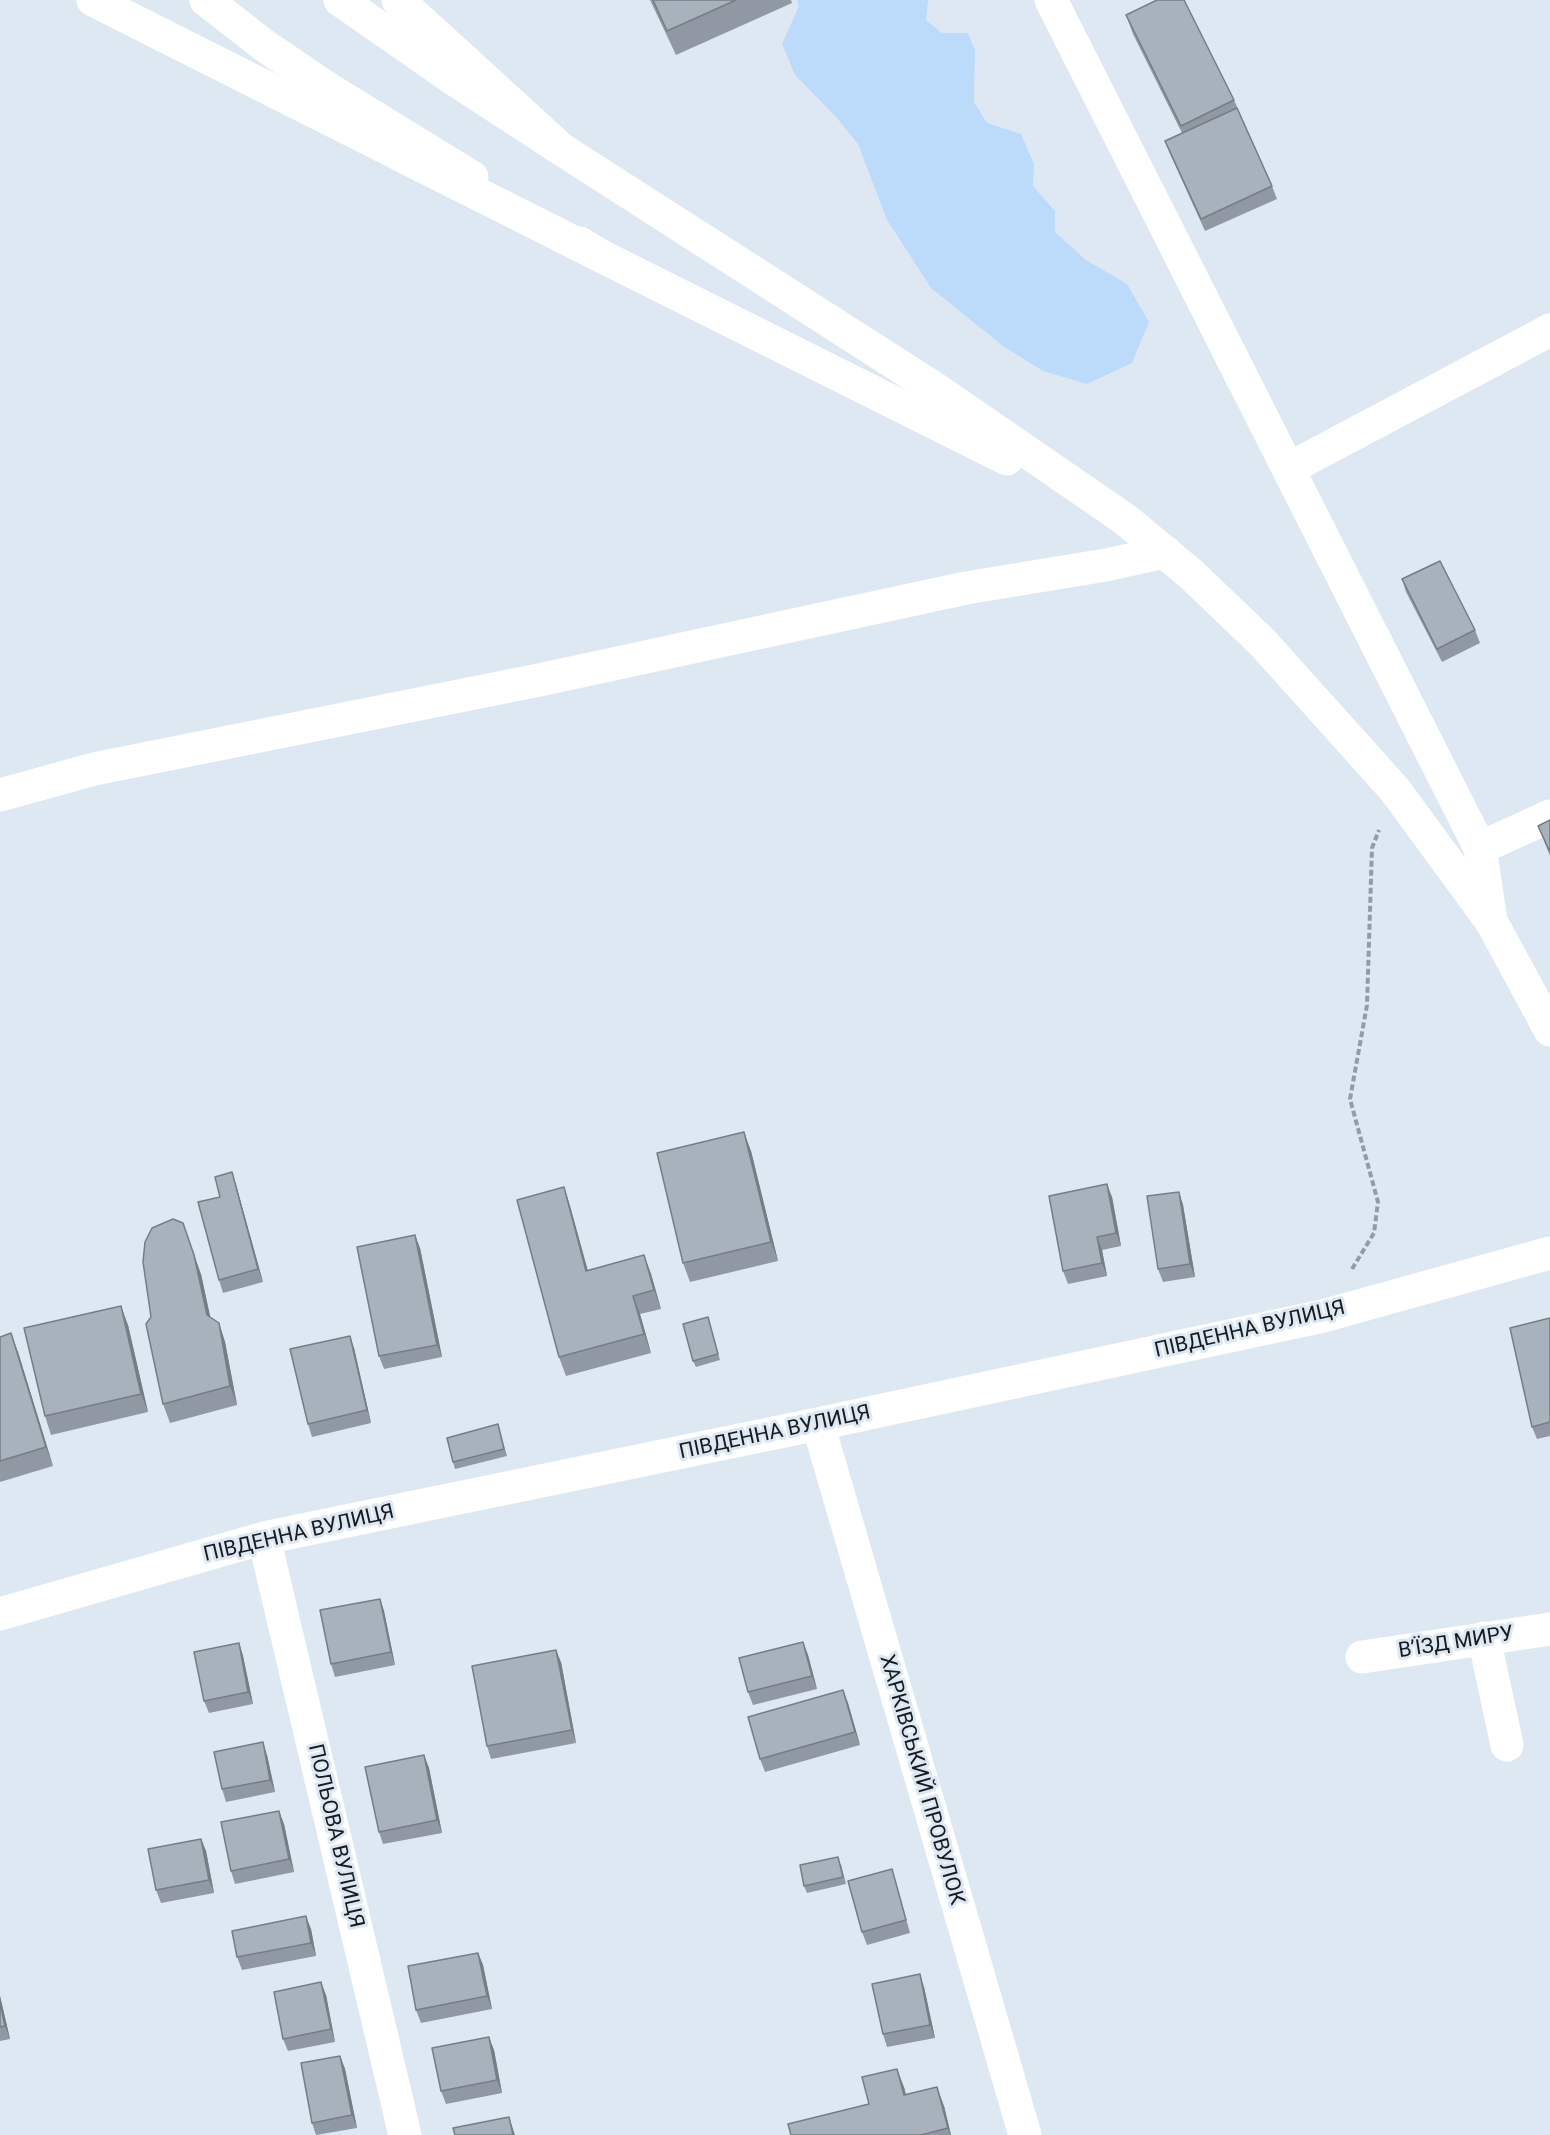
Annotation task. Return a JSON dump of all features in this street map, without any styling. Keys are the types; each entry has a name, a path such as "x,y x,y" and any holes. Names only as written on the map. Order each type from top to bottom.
{"main road":[{"path":"93,0 1126,520"},
{"path":"206,0 265,46 327,88 603,257"},
{"path":"340,0 561,149 940,392 1126,520 1165,552 1263,643 1395,790 1491,921 1550,1030"},
{"path":"398,0 561,149"},
{"path":"1051,0 1480,848 1491,921"},
{"path":"1288,469 1550,330"},
{"path":"0,795 94,769 539,680 966,588 1106,565 1165,552"},
{"path":"1480,848 1550,816"},
{"name":"ПІВДЕННА ВУЛИЦЯ","path":"0,1614 264,1538 818,1424 1323,1316 1550,1253"},
{"name":"ХАРКІВСЬКИЙ ПРОВУЛОК","path":"818,1424 1025,2135"},
{"name":"ПОЛЬОВА ВУЛИЦЯ","path":"264,1538 405,2135"},
{"name":"В’ЇЗД МИРУ","path":"1362,1658 1550,1629"},
{"path":"1484,1638 1507,1745"}],"path":[{"path":"1323,1316 1374,1233 1378,1202 1350,1099 1367,1005 1371,848 1395,790"}],"shaded area":[{"path":"797,0 928,0 926,20 942,33 968,33 975,50 974,102 987,123 1021,134 1034,164 1033,186 1055,211 1055,232 1086,260 1127,284 1149,322 1132,363 1087,384 1043,371 1003,346 931,288 887,220 858,144 837,118 795,75 782,44 799,6"}],"building":[{"path":"653,0 736,0 667,31"},
{"path":"1157,0 1184,0 1234,100 1181,126 1126,15"},
{"path":"1237,108 1272,186 1201,219 1165,141"},
{"path":"1440,561 1475,630 1437,649 1402,579"},
{"path":"1550,820 1550,852 1538,826"},
{"path":"744,1132 771,1242 683,1263 657,1153"},
{"path":"232,1172 258,1269 219,1280 198,1202 220,1197 215,1177"},
{"path":"1107,1184 1116,1233 1097,1237 1102,1263 1063,1271 1049,1196"},
{"path":"564,1187 586,1271 644,1255 654,1290 633,1296 644,1334 559,1357 517,1200"},
{"path":"1179,1192 1190,1264 1158,1269 1147,1196"},
{"path":"173,1219 183,1223 194,1255 207,1315 219,1323 230,1386 163,1404 146,1324 151,1317 143,1262 145,1242 152,1228"},
{"path":"415,1235 437,1345 379,1356 357,1247"},
{"path":"121,1306 141,1394 45,1416 24,1328"},
{"path":"708,1317 718,1354 693,1361 683,1324"},
{"path":"1550,1318 1550,1422 1532,1427 1510,1328"},
{"path":"11,1333 46,1447 0,1461 0,1337"},
{"path":"350,1336 367,1410 308,1424 290,1349"},
{"path":"498,1424 504,1449 453,1462 447,1438"},
{"path":"380,1599 391,1652 331,1664 320,1610"},
{"path":"803,1642 812,1676 748,1692 739,1658"},
{"path":"239,1643 248,1692 204,1701 194,1652"},
{"path":"556,1650 572,1730 487,1746 472,1666"},
{"path":"843,1690 855,1732 760,1759 748,1717"},
{"path":"263,1742 270,1780 222,1789 214,1752"},
{"path":"424,1755 437,1820 379,1832 365,1767"},
{"path":"279,1811 289,1859 231,1871 221,1822"},
{"path":"201,1839 209,1880 156,1890 148,1849"},
{"path":"838,1857 843,1877 804,1886 800,1865"},
{"path":"892,1869 906,1920 862,1932 848,1881"},
{"path":"306,1916 311,1943 237,1957 232,1931"},
{"path":"478,1953 487,1996 416,2010 408,1966"},
{"path":"920,1974 930,2025 883,2034 872,1984"},
{"path":"321,1982 331,2029 283,2039 274,1992"},
{"path":"0,2003 5,2026 0,2027"},
{"path":"489,2037 497,2080 441,2091 432,2048"},
{"path":"340,2056 352,2115 312,2123 301,2063"},
{"path":"897,2069 904,2095 937,2087 948,2128 921,2135 791,2135 788,2124 869,2104 862,2077"},
{"path":"509,2117 513,2135 455,2135 453,2128"}]}
